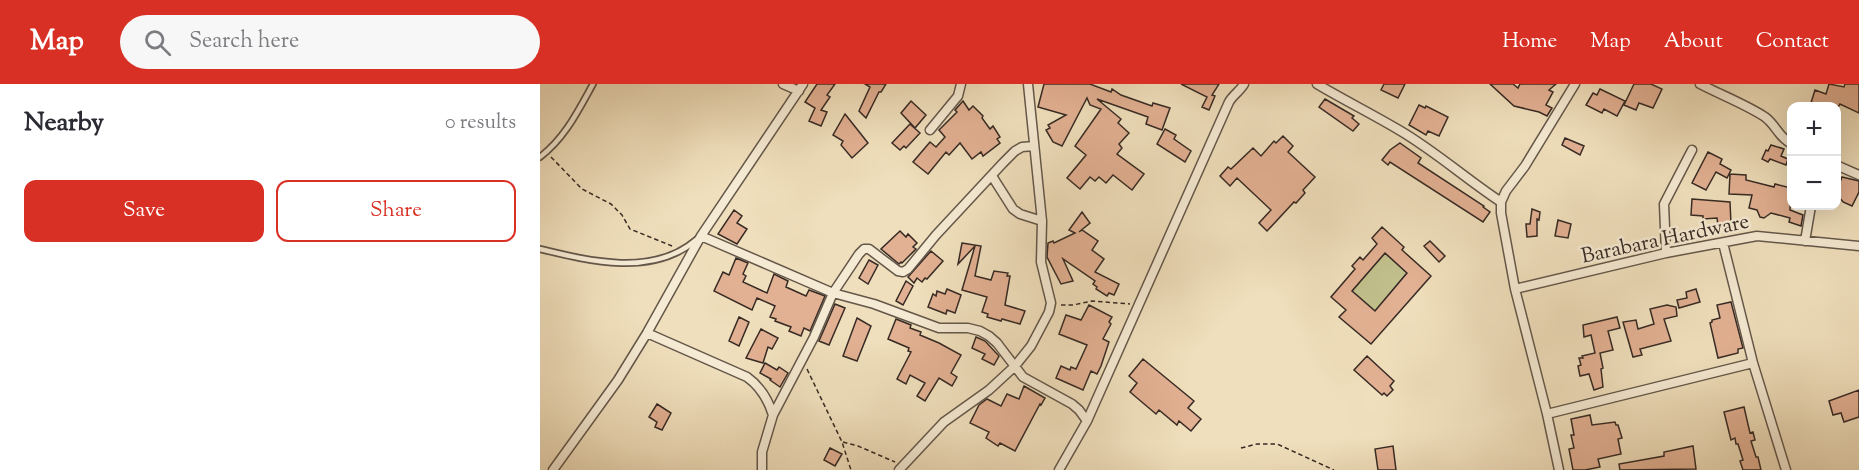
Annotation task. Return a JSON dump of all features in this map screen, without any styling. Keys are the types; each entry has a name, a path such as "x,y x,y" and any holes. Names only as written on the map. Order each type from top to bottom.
{"street":[{"path":"553,470 594,416 648,333 701,236 801,87 783,84"},
{"path":"930,130 958,96 961,84"},
{"path":"901,468 944,422 981,396 1015,366 1044,325 1051,303 1041,262 1042,221 1028,84"},
{"path":"1059,470 1087,421 1229,102 1244,84"},
{"path":"1317,84 1399,130 1501,202"},
{"path":"1558,470 1547,414 1515,289 1501,202 1575,84"},
{"path":"1700,84 1763,116 1787,141"},
{"path":"762,470 762,452 773,415 803,360 833,293 851,264 864,249 869,249 898,271 903,272 908,269 936,235 1015,151 1022,147 1034,146"},
{"path":"1666,253 1664,204 1692,150"},
{"path":"1841,167 1859,175"},
{"path":"992,176 1012,209 1042,221"},
{"path":"1805,241 1811,210"},
{"path":"701,236 833,293 874,304 939,328 968,328 980,331 997,343 1026,380 1072,404 1087,421"},
{"name":"Barabara Hardware","path":"1515,289 1666,253 1757,236 1859,246"},
{"path":"1724,243 1753,363 1786,470"},
{"path":"648,333 747,377 762,390 769,401 773,415"},
{"path":"1547,414 1753,363"}],"lane":[{"path":"540,157 554,146 567,130 593,84"},
{"path":"540,249 587,258 646,263 665,258 701,236"}],"path":[{"path":"546,152 582,189 611,204 622,214 630,229 681,250"},
{"path":"1051,303 1062,305 1092,301 1138,304"},
{"path":"803,360 842,442 851,470"},
{"path":"842,442 858,446 901,468"},
{"path":"1241,448 1257,444 1277,444 1334,470"}],"shaded area":[{"path":"1385,253 1407,273 1375,311 1352,291"}],"building":[{"path":"817,84 835,84 827,95 830,97 821,110 827,112 821,126 809,121 815,108 805,102"},
{"path":"865,84 886,84 879,92 866,118 859,111 870,87"},
{"path":"1044,84 1090,84 1111,92 1112,89 1121,95 1152,106 1153,103 1170,108 1162,130 1146,124 1148,117 1097,99 1121,119 1118,123 1129,133 1119,144 1122,148 1117,154 1144,174 1132,190 1113,175 1106,183 1099,177 1095,181 1090,177 1080,189 1067,178 1086,155 1075,146 1101,109 1090,105 1087,98 1062,146 1053,142 1046,130 1050,128 1048,125 1066,115 1038,107"},
{"path":"1181,84 1219,84 1212,95 1215,96 1209,110 1202,107 1207,97"},
{"path":"1384,84 1405,84 1398,98 1381,90"},
{"path":"1490,84 1513,84 1518,88 1520,84 1556,84 1549,90 1553,92 1546,105 1552,108 1547,116 1514,106"},
{"path":"1634,84 1651,84 1662,89 1653,108 1639,103 1636,110 1624,105"},
{"path":"1829,84 1844,87 1845,84 1859,84 1859,113 1841,104 1841,102 1811,102 1815,90 1826,94"},
{"path":"1600,89 1625,101 1617,116 1604,109 1602,113 1586,105 1593,93 1597,95"},
{"path":"1325,99 1354,116 1352,118 1359,124 1353,131 1319,107"},
{"path":"911,101 926,115 915,128 901,113"},
{"path":"963,101 969,110 973,106 983,116 982,118 990,129 993,126 1000,137 997,139 1000,143 983,156 981,152 972,159 960,143 949,155 946,152 928,174 913,162 930,142 936,147 945,137 939,130 957,112 955,110"},
{"path":"1419,105 1448,117 1439,136 1428,131 1426,135 1409,125"},
{"path":"845,114 868,143 852,158 841,145 843,141 833,135"},
{"path":"910,124 920,133 906,148 904,146 900,150 892,143"},
{"path":"1165,129 1176,135 1174,139 1191,151 1185,162 1157,144"},
{"path":"1283,136 1293,146 1288,152 1315,177 1303,190 1305,193 1267,231 1259,223 1271,210 1237,178 1230,186 1220,176 1253,148 1261,156 1274,141 1276,143"},
{"path":"1565,138 1584,146 1580,155 1562,145"},
{"path":"1400,143 1421,158 1418,163 1484,206 1490,212 1483,222 1390,162 1388,165 1382,160"},
{"path":"1771,145 1784,149 1781,156 1787,159 1786,165 1770,159 1768,162 1762,159 1766,150 1768,151"},
{"path":"1708,152 1722,159 1720,164 1731,170 1727,178 1716,172 1706,190 1692,183"},
{"path":"1730,174 1746,175 1746,180 1774,187 1775,184 1787,187 1787,210 1803,215 1801,226 1789,222 1790,218 1771,213 1764,218 1760,217 1757,210 1749,208 1752,195 1729,194"},
{"path":"1842,177 1859,181 1859,192 1852,206 1841,199"},
{"path":"1692,199 1730,202 1731,224 1718,225 1717,218 1703,219 1703,216 1691,215"},
{"path":"1532,209 1540,212 1539,220 1537,219 1537,236 1527,237 1526,224 1530,224"},
{"path":"734,210 742,216 737,223 747,229 737,244 718,234"},
{"path":"1082,212 1090,223 1079,232 1082,230 1098,241 1092,250 1104,259 1095,272 1119,284 1114,295 1109,293 1107,296 1096,289 1097,287 1093,284 1095,281 1063,259 1073,281 1061,284 1047,257 1048,243 1053,241 1054,243 1075,233 1069,230"},
{"path":"1558,220 1571,224 1568,238 1555,236"},
{"path":"1382,227 1404,247 1402,250 1431,276 1371,344 1339,317 1346,310 1331,297 1355,269 1352,266 1360,257 1363,260 1377,244 1372,238","holes":["1385,253 1407,273 1375,311 1352,291"]},
{"path":"900,231 906,237 908,234 917,243 913,247 916,249 899,264 881,249"},
{"path":"1430,241 1445,256 1439,262 1424,246"},
{"path":"962,243 981,246 975,276 991,280 994,271 1008,273 1007,276 1010,276 1005,305 1025,311 1020,324 987,317 988,314 982,312 987,297 962,290 975,246 958,264"},
{"path":"931,251 943,261 927,279 925,278 922,282 917,278 914,283 908,277"},
{"path":"736,258 748,263 743,274 746,276 743,282 767,293 774,274 788,281 786,287 806,296 809,290 825,296 810,331 804,328 801,336 789,331 791,327 770,317 775,306 757,298 752,310 714,291 723,272 729,275"},
{"path":"869,260 878,265 868,284 859,278"},
{"path":"906,281 913,286 903,305 896,301"},
{"path":"947,289 961,295 955,313 947,310 946,314 928,307 933,294 936,296 937,291 945,294"},
{"path":"1696,289 1700,302 1679,308 1677,300 1687,298 1686,292"},
{"path":"1731,302 1743,348 1738,349 1738,353 1718,358 1710,323 1720,318 1717,305"},
{"path":"835,304 845,308 829,345 819,341"},
{"path":"1089,305 1112,317 1103,339 1109,342 1101,366 1097,374 1091,371 1083,390 1056,378 1061,366 1070,370 1071,367 1076,369 1087,345 1059,334 1066,315 1081,320"},
{"path":"1667,305 1676,307 1677,316 1664,319 1671,341 1640,349 1642,355 1633,357 1623,322 1636,320 1638,329 1654,324 1650,309"},
{"path":"739,317 749,322 739,346 729,341"},
{"path":"1617,317 1620,328 1608,331 1613,350 1600,353 1603,387 1594,390 1589,374 1580,376 1578,366 1581,365 1579,358 1595,353 1591,335 1584,337 1583,325"},
{"path":"857,318 871,326 857,361 843,356"},
{"path":"896,319 911,325 910,328 921,332 920,335 961,355 951,373 957,377 952,386 939,378 925,401 917,396 925,383 910,375 906,384 897,379 911,352 908,351 909,348 888,339"},
{"path":"761,329 778,338 772,349 768,347 763,363 746,358"},
{"path":"976,337 985,341 999,356 994,365 982,359 985,354 972,348"},
{"path":"1367,356 1394,381 1390,386 1393,390 1387,396 1384,393 1382,395 1354,370"},
{"path":"1143,359 1194,401 1188,408 1201,419 1191,431 1179,421 1177,425 1159,410 1156,414 1130,392 1137,383 1129,376"},
{"path":"765,363 777,370 779,367 788,373 780,387 760,373"},
{"path":"1024,386 1045,398 1015,451 1000,443 998,446 986,438 989,432 970,423 979,405 987,399 1001,406 1007,394 1019,399"},
{"path":"1859,390 1859,417 1844,422 1841,413 1833,415 1829,401"},
{"path":"657,404 671,413 662,430 655,427 657,422 649,417"},
{"path":"1744,407 1750,433 1753,432 1755,440 1751,441 1761,470 1743,470 1740,461 1743,460 1738,444 1735,438 1731,440 1724,412"},
{"path":"1590,415 1592,425 1615,422 1618,425 1622,438 1618,439 1621,454 1598,459 1600,467 1573,470 1569,449 1574,448 1571,419"},
{"path":"1393,446 1396,470 1378,470 1375,449"},
{"path":"1693,446 1696,469 1620,470 1619,464 1664,456 1664,452"},
{"path":"830,448 842,454 835,466 824,460"}]}
